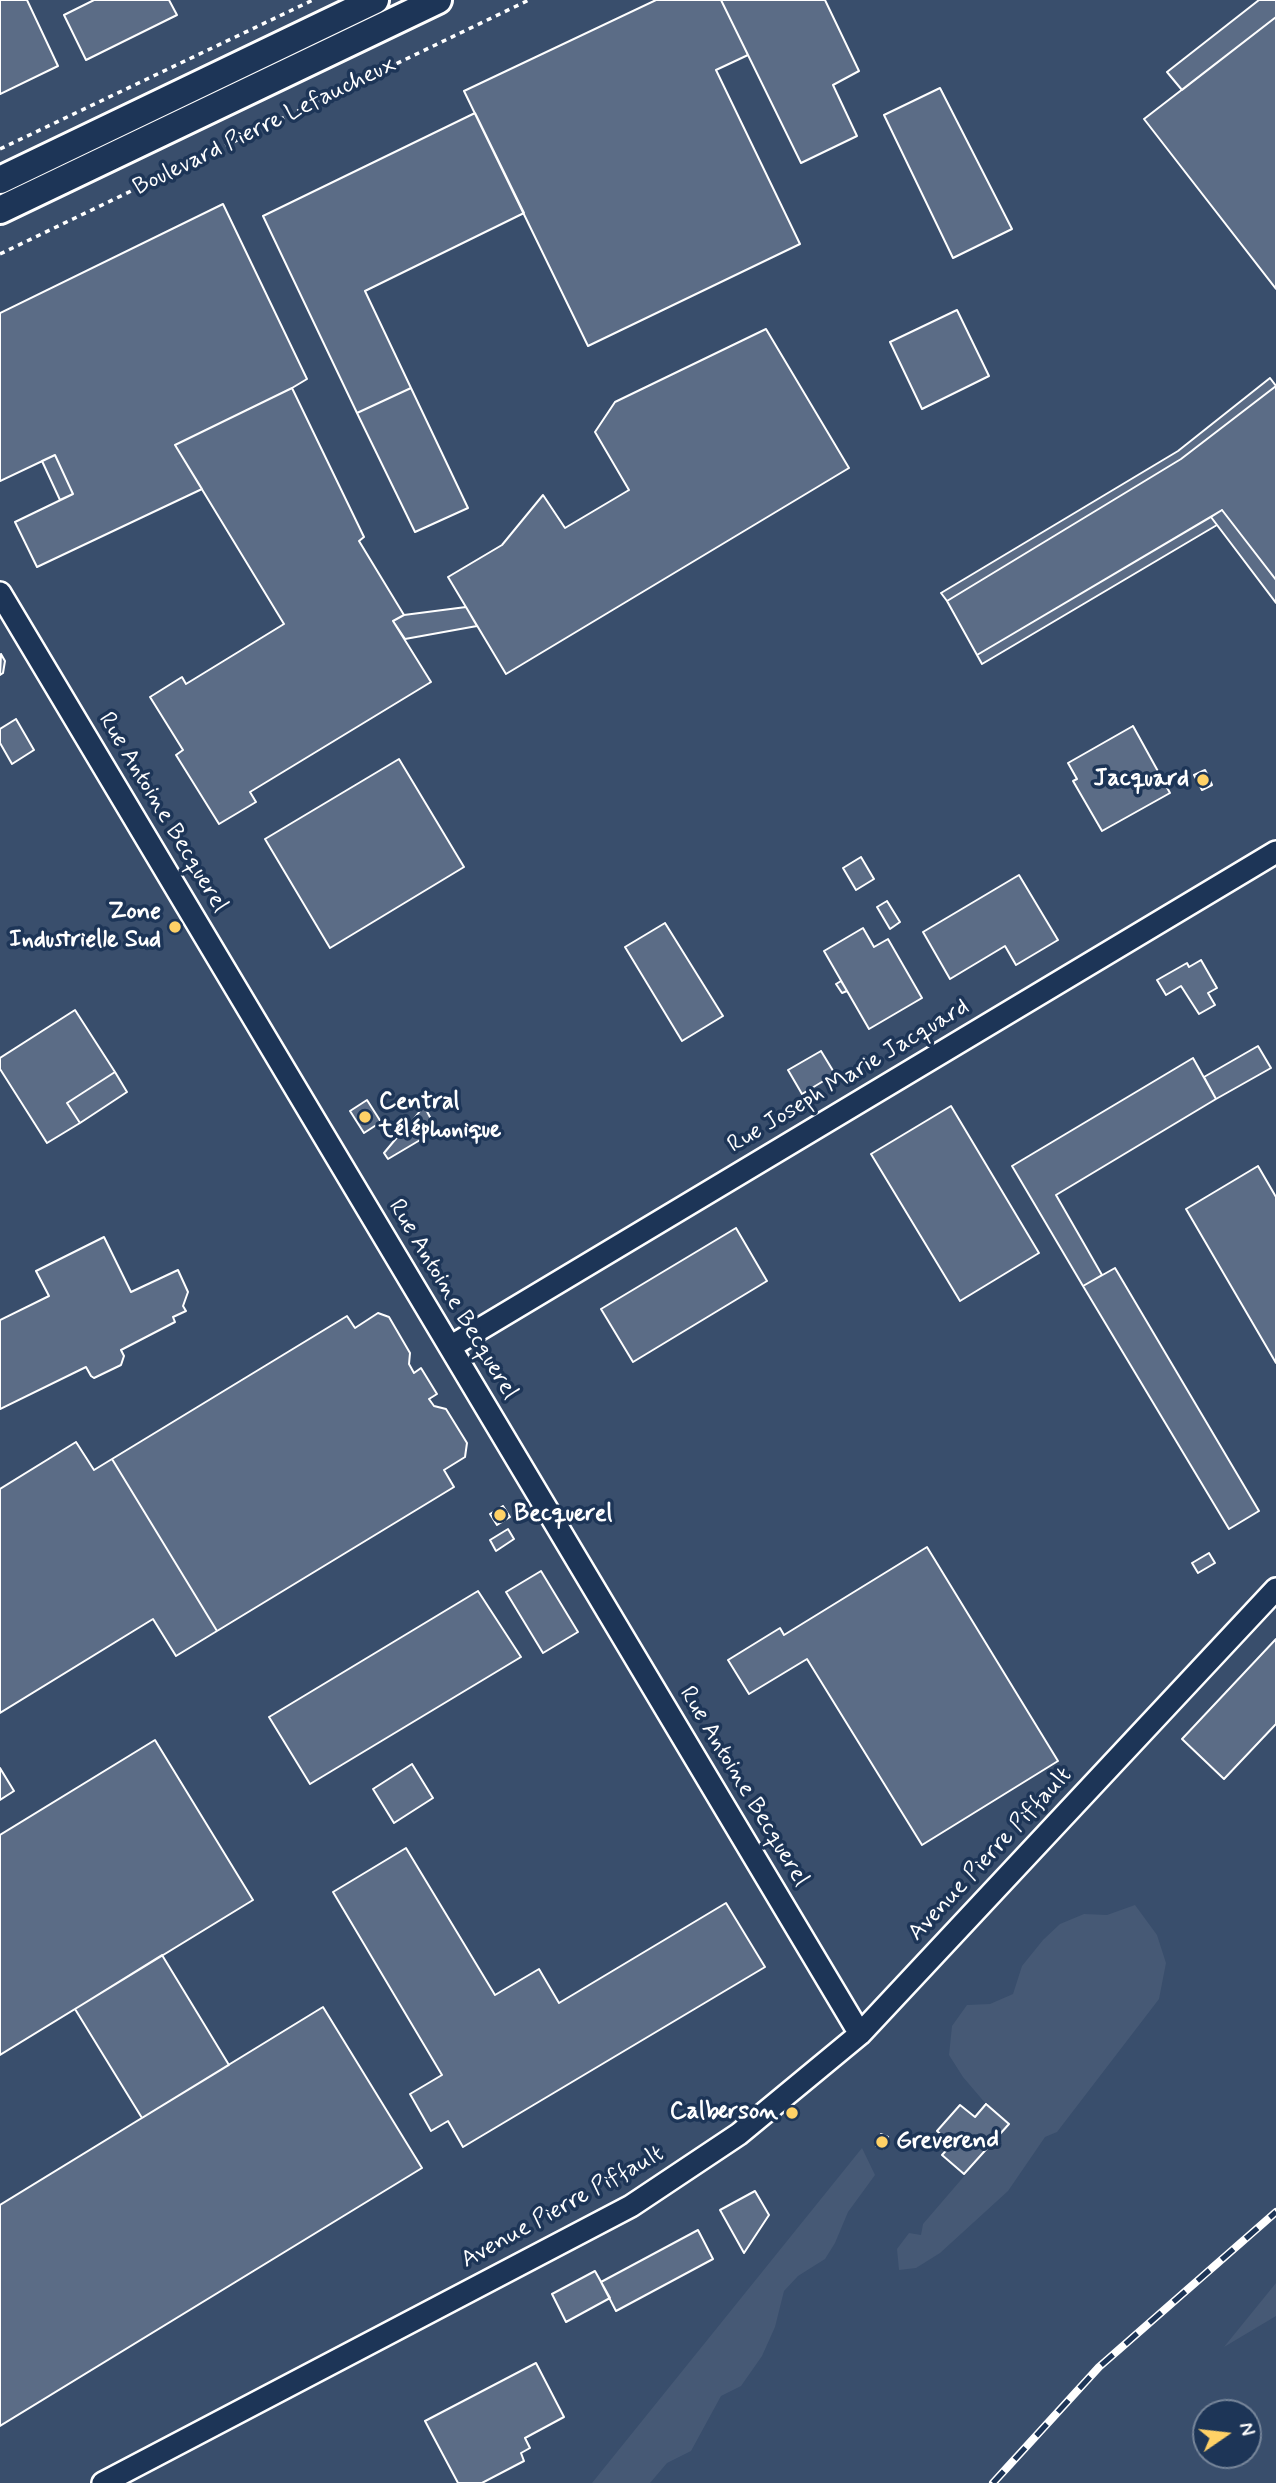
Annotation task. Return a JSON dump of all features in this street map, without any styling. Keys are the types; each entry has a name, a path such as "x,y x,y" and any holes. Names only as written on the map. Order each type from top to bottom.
{"main road":[{"path":"0,180 374,0"},
{"name":"Boulevard Pierre Lefaucheux","path":"0,210 438,0"}],"street":[{"name":"Rue Antoine Becquerel","path":"0,593 860,2034"},
{"name":"Rue Joseph Marie Jacquard","path":"450,1348 1276,852"},
{"name":"Avenue Pierre Piffault","path":"103,2483 631,2206 738,2134 860,2034 1276,1589"}],"path":[{"path":"0,149 313,0"},
{"name":"Boulevard Pierre Lefaucheux","path":"0,254 529,0"}],"shaded area":[{"path":"0,0 1276,0 1276,2483 0,2483"},
{"path":"1135,1905 1157,1935 1166,1963 1159,1999 1057,2132 1045,2137 1008,2191 940,2253 916,2268 899,2270 897,2249 909,2233 921,2235 923,2224 1009,2124 986,2104 949,2055 952,2026 967,2005 990,2004 1013,1994 1022,1966 1060,1924 1084,1914 1107,1915"},
{"path":"862,2148 875,2175 848,2212 825,2259 798,2276 784,2291 775,2327 762,2356 741,2386 721,2396 691,2451 667,2463 650,2483 592,2483"},
{"path":"1276,2283 1276,2316 1224,2347"}],"building":[{"path":"0,0 27,0 58,66 0,94"},
{"path":"94,0 169,0 177,15 86,60 64,15"},
{"path":"656,0 721,0 748,55 716,70 800,244 588,346 464,91"},
{"path":"721,0 825,0 859,71 833,85 857,136 801,163"},
{"path":"1259,0 1276,0 1276,17 1182,90 1167,72"},
{"path":"1276,17 1276,289 1144,119"},
{"path":"940,88 1012,229 953,258 884,115"},
{"path":"475,113 524,213 365,291 411,388 357,413 263,216"},
{"path":"223,204 307,379 175,445 202,489 37,567 15,522 73,494 55,455 0,481 0,313"},
{"path":"957,310 989,376 922,409 890,342"},
{"path":"766,329 849,468 506,674 448,577 502,545 543,495 565,528 629,490 595,432 615,402"},
{"path":"1270,378 1276,386 1181,459 947,601 941,593 1178,451"},
{"path":"1276,386 1276,580 1222,510 977,655 947,601 1181,459"},
{"path":"292,388 364,537 359,541 404,615 393,621 431,682 250,792 256,802 219,824 176,755 183,750 150,697 182,677 186,684 284,624 175,445"},
{"path":"411,388 468,508 415,532 357,413"},
{"path":"55,455 73,494 60,500 42,461"},
{"path":"1222,510 1276,580 1276,603 1211,517"},
{"path":"1211,517 1217,525 982,664 977,655"},
{"path":"466,607 477,626 405,639 393,621 404,615"},
{"path":"1,654 5,661 3,673 0,675"},
{"path":"16,719 34,750 12,764 0,743 0,729"},
{"path":"1133,726 1170,793 1102,831 1073,781 1077,779 1068,763"},
{"path":"399,759 464,867 330,948 265,839"},
{"name":"Jacquard","path":"1205,770 1212,785 1202,790 1194,775"},
{"path":"861,857 874,879 856,890 843,868"},
{"path":"1019,875 1058,940 1016,965 1005,946 950,979 923,932"},
{"path":"887,901 900,922 890,929 877,907"},
{"path":"665,923 723,1016 682,1041 625,947"},
{"path":"863,928 874,947 888,939 922,998 869,1029 824,951"},
{"path":"1201,960 1217,988 1208,993 1215,1005 1199,1014 1181,986 1166,995 1157,980 1187,963 1189,967"},
{"path":"841,981 847,991 842,993 836,984"},
{"path":"75,1010 115,1072 67,1103 80,1123 47,1143 0,1069 0,1058"},
{"path":"1258,1046 1271,1068 1216,1099 1204,1077"},
{"path":"821,1051 835,1074 802,1094 788,1070"},
{"path":"1193,1058 1216,1099 1056,1195 1102,1275 1083,1286 1012,1166"},
{"path":"115,1072 127,1092 80,1123 67,1103"},
{"name":"Central téléphonique","path":"367,1100 381,1122 364,1133 350,1111"},
{"path":"424,1106 437,1130 388,1159 384,1153 399,1135 397,1131 412,1121"},
{"path":"951,1106 1039,1253 960,1301 871,1154"},
{"path":"1258,1166 1276,1197 1276,1363 1186,1209"},
{"path":"736,1228 767,1281 633,1362 601,1309"},
{"path":"104,1237 131,1292 178,1270 188,1292 183,1306 186,1311 173,1317 175,1322 121,1350 124,1356 121,1365 94,1378 86,1367 0,1409 0,1320 49,1296 36,1271"},
{"path":"1115,1268 1259,1511 1229,1529 1083,1286"},
{"path":"378,1313 389,1317 410,1353 409,1364 414,1373 421,1368 437,1394 429,1399 434,1406 446,1409 467,1443 465,1457 444,1470 454,1487 217,1631 112,1459 347,1316 355,1328"},
{"path":"76,1442 94,1470 112,1459 217,1631 176,1656 153,1619 0,1713 0,1489"},
{"name":"Becquerel","path":"503,1506 510,1517 497,1525 490,1514"},
{"path":"508,1529 514,1539 496,1551 490,1540"},
{"path":"927,1547 1058,1761 922,1845 807,1659 749,1694 728,1660 780,1628 784,1635"},
{"path":"1209,1553 1215,1563 1198,1573 1192,1563"},
{"path":"541,1571 578,1632 543,1653 506,1592"},
{"path":"478,1591 521,1657 310,1784 269,1717"},
{"path":"1276,1639 1276,1724 1224,1779 1182,1739"},
{"path":"155,1740 253,1900 0,2055 0,1835"},
{"path":"412,1764 433,1798 394,1823 373,1789"},
{"path":"0,1768 14,1791 0,1800"},
{"path":"406,1848 495,1995 539,1969 559,2003 726,1903 765,1967 463,2147 448,2121 431,2131 410,2094 442,2075 333,1892"},
{"path":"162,1955 229,2065 142,2118 75,2009"},
{"path":"323,2007 422,2168 0,2426 0,2205"},
{"path":"986,2104 1009,2124 964,2174 942,2155 952,2144 937,2131 960,2105 975,2117"},
{"name":"Greverend","path":"881,2134 888,2137 883,2149 876,2146"},
{"path":"755,2191 769,2215 744,2253 720,2210"},
{"path":"698,2230 713,2259 616,2311 601,2282"},
{"path":"595,2271 610,2298 566,2322 552,2294"},
{"path":"536,2363 564,2417 525,2438 530,2448 521,2453 524,2461 482,2483 458,2483 425,2421"}],"railway":[{"path":"993,2483 1099,2367 1276,2212"}],"place":[{"name":"Jacquard","path":"1203,780"},
{"name":"Zone Industrielle Sud","path":"175,927"},
{"name":"Central téléphonique","path":"365,1117"},
{"name":"Becquerel","path":"500,1515"},
{"name":"Calberson","path":"792,2113"},
{"name":"Greverend","path":"882,2142"}]}
